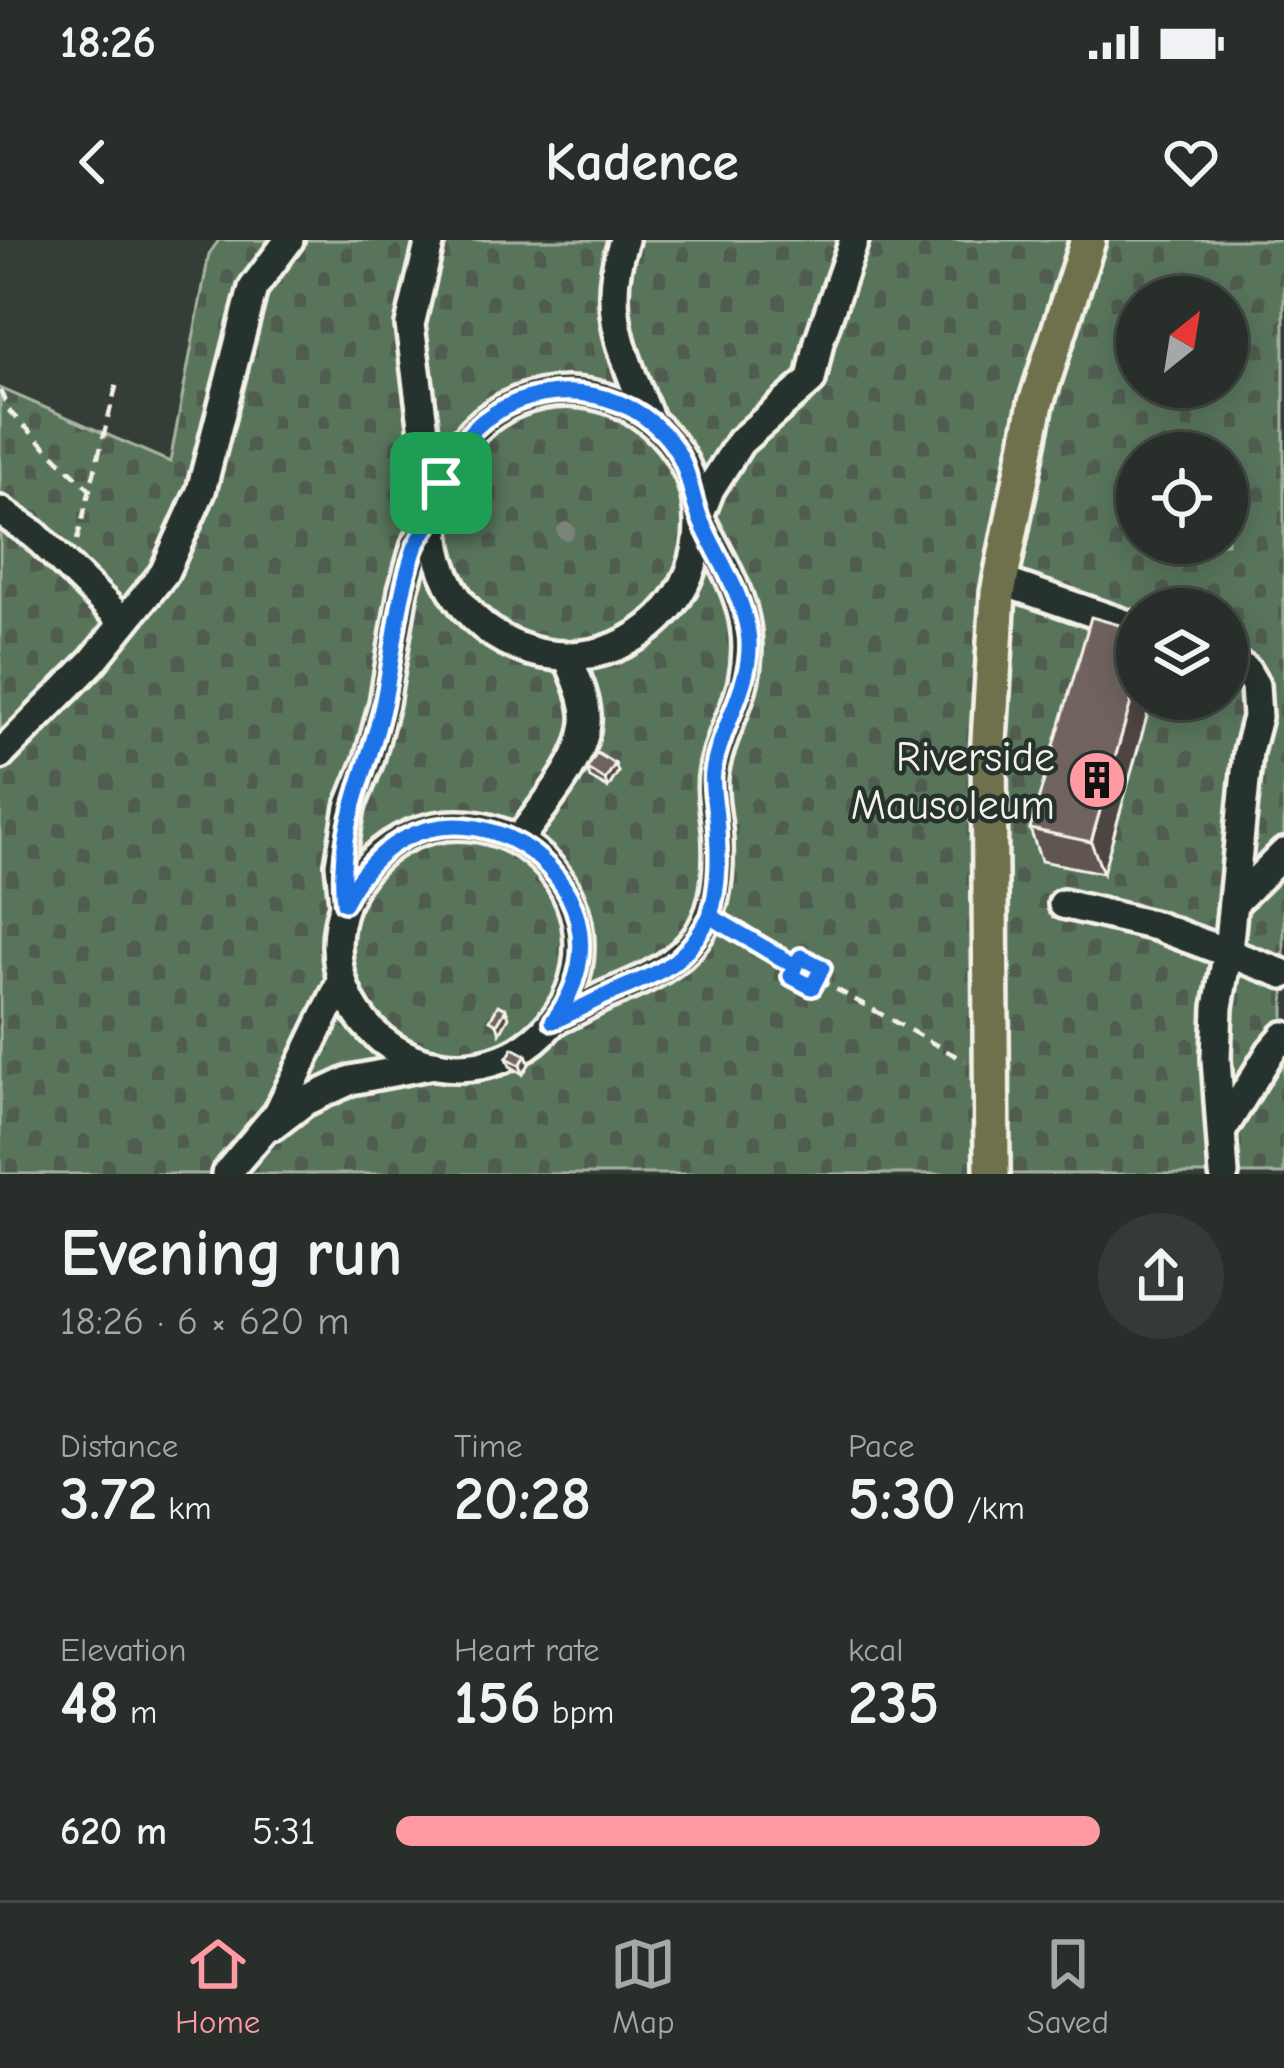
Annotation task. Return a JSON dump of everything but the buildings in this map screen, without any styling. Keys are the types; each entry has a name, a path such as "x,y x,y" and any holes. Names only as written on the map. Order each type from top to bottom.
{"main road":[{"path":"992,1174 989,741 1000,581 1036,403 1088,240"}],"lane":[{"path":"0,755 92,662 164,573 201,491 253,288 289,240"},
{"path":"430,240 410,325 442,570 457,598 502,639 540,654 568,656 620,646 669,609 689,576 699,517 710,489 740,442 811,380 850,242"},
{"path":"624,240 612,279 614,314 650,421"},
{"path":"344,903 340,863 350,807 384,703 403,591 416,545 434,515 454,454 476,428 508,405 538,394 594,394 629,407 650,421 684,461 699,517 734,580 749,638 742,685 712,775 718,843 716,895 710,916 682,957 640,984 607,994 553,1021"},
{"path":"0,511 34,535 124,622"},
{"path":"1000,581 1116,621"},
{"path":"518,841 577,753 586,722 584,700 568,656"},
{"path":"1248,672 1284,697"},
{"path":"1224,1174 1216,1058 1218,1007 1256,717 1256,685 1248,676"},
{"path":"261,1135 304,1102 351,1080 434,1064 493,1062 532,1042 553,1021 577,970 578,926 572,905 550,868 518,841 483,827 426,828 399,839 357,878 337,932 342,980 358,1015 401,1053 434,1064"},
{"path":"1233,904 1284,853"},
{"path":"1063,904 1156,926 1284,974"},
{"path":"226,1174 278,1113 342,980"},
{"path":"1223,1129 1284,1036"}],"path":[{"path":"71,569 117,383"},
{"path":"0,391 10,412 91,491"},
{"path":"710,916 796,967"},
{"path":"803,957 823,969 818,979 809,986 791,976 803,957"},
{"path":"818,979 964,1060"}],"green space":[{"path":"219,240 1284,240 1284,1174 0,1174 0,388 170,462 209,254"}],"place":[{"name":"Riverside Mausoleum","path":"1097,780"}],"route":[{"path":"441,483 434,515 416,545 403,591 384,703 350,807 340,863 344,903 357,878 399,839 426,828 483,827 535,852 572,905 578,926 577,970 553,1021 607,994 640,984 682,957 710,916 795,966 791,976 812,987 822,968 801,957 795,966 710,916 716,895 718,843 712,775 742,685 749,638 734,580 699,517 684,461 666,436 629,407 594,394 538,394 508,405 476,428 454,454 441,483"}]}
